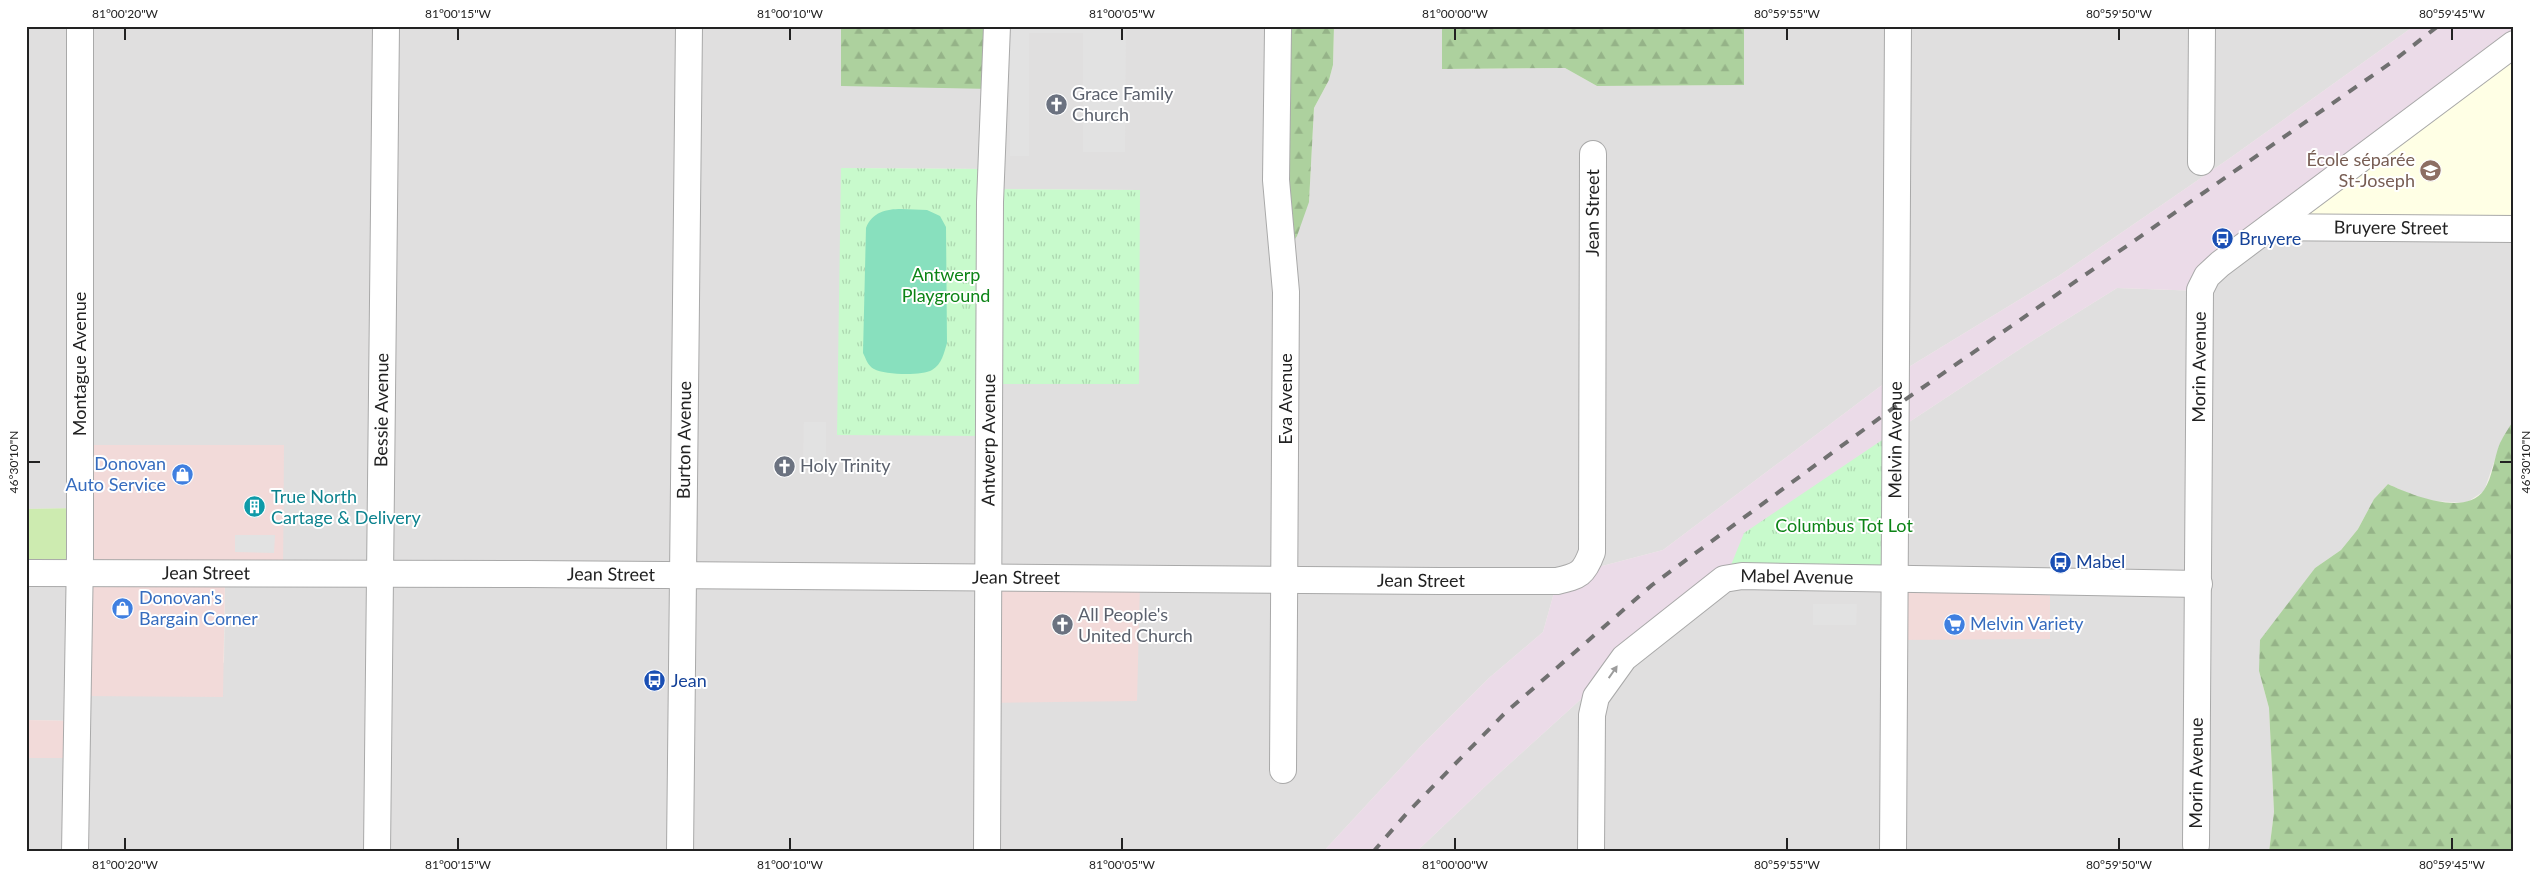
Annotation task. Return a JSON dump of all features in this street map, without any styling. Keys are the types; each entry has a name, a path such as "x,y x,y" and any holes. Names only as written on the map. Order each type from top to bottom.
{"street":[{"name":"Montague Avenue","path":"75,852 79,574 80,26"},
{"name":"Bessie Avenue","path":"377,852 386,26"},
{"name":"Burton Avenue","path":"680,852 689,26"},
{"name":"Antwerp Avenue","path":"987,852 990,202 997,26"},
{"name":"Melvin Avenue","path":"1893,852 1898,26"},
{"path":"2202,26 2202,162"},
{"name":"Eva Avenue","path":"1278,30 1276,180 1286,292 1283,770"},
{"name":"Morin Avenue","path":"2196,845 2199,584 2198,308 2200,290 2207,276 2220,264 2514,44"},
{"name":"Jean Street","path":"26,573 1557,581 1574,577 1586,569 1592,552 1594,154"},
{"name":"Bruyere Street","path":"2270,227 2514,229"},
{"name":"Mabel Avenue","path":"1591,852 1592,715 1596,697 1624,658 1724,579 1742,576 2199,584"}],"shaded area":[{"path":"26,26 836,26 841,29 1280,26 1309,202 1314,108 1329,80 1333,65 1334,26 1442,26 1442,69 1565,68 1597,86 1744,85 1744,26 2414,26 2230,158 2060,275 1894,376 1663,550 1587,570 1557,582 1543,632 1489,678 1420,747 1323,852 26,852 26,758 75,758 75,721 26,720 26,575 78,576 224,663 225,576 283,445 78,508 26,509","holes":["841,168 989,169 989,189 1139,190 1139,261 987,384 841,234"]},
{"path":"1010,26 1126,26 1125,152 1083,152 1083,33 1029,33 1029,156 1010,156"},
{"path":"2414,26 2514,26 2514,46 2201,291 2117,288 2032,341 1894,432 1590,691 1416,852 1323,852 1420,747 1489,678 1543,632 1557,582 1587,570 1663,550 1894,376 2060,275 2230,158"},
{"name":"École séparée St-Joseph","path":"2514,46 2514,230 2270,228"},
{"path":"2270,228 2514,230 2514,420 2501,442 2484,491 2466,503 2435,501 2413,496 2388,484 2374,499 2358,529 2341,550 2315,568 2296,594 2259,671 2269,708 2274,812 2269,852 1416,852 1590,691 1894,432 2032,341 2117,288 2201,291"},
{"path":"804,422 826,422 826,461 803,460"},
{"path":"78,445 284,445 283,576 225,576 223,697 76,696"},
{"name":"True North Cartage & Delivery","path":"235,535 275,535 274,553 235,552"},
{"path":"986,579 1140,581 1137,701 986,703"},
{"path":"1895,580 2050,583 2050,639 1895,640"},
{"path":"1813,604 1857,604 1856,625 1813,625"},
{"path":"26,720 76,721 75,758 26,758"}],"green space":[{"path":"836,26 995,26 992,89 841,86 841,29"},
{"path":"1280,26 1334,26 1333,65 1329,80 1314,108 1309,202 1297,236 1285,254"},
{"path":"1442,26 1744,26 1744,85 1597,86 1565,68 1442,69"},
{"name":"Antwerp Playground","path":"841,168 989,169 989,189 1140,190 1139,384 988,384 987,436 837,435"},
{"path":"900,209 927,210 940,216 946,227 947,343 945,351 938,365 927,372 886,373 870,366 863,353 866,228 871,220 884,211"},
{"path":"2514,420 2514,852 2269,852 2274,812 2269,708 2259,671 2260,640 2315,568 2341,550 2358,529 2374,499 2388,484 2424,498 2438,501 2465,502 2476,498 2487,485 2500,443"},
{"name":"Columbus Tot Lot","path":"1894,432 1893,577 1727,575 1744,533"},
{"path":"78,508 78,576 26,575 26,509"}],"railway":[{"path":"1373,852 1407,813 1505,713 1652,585 1896,406 2392,62 2438,26"}],"place":[{"name":"Grace Family Church","path":"1056,104"},
{"name":"École séparée St-Joseph","path":"2431,170"},
{"name":"Bruyere","path":"2223,239"},
{"name":"Holy Trinity","path":"784,466"},
{"name":"Donovan Auto Service","path":"182,474"},
{"name":"True North Cartage & Delivery","path":"255,507"},
{"name":"Mabel","path":"2060,562"},
{"name":"Donovan's Bargain Corner","path":"123,608"},
{"name":"Melvin Variety","path":"1954,624"},
{"name":"All People's United Church","path":"1062,625"},
{"name":"Jean","path":"655,681"}]}
